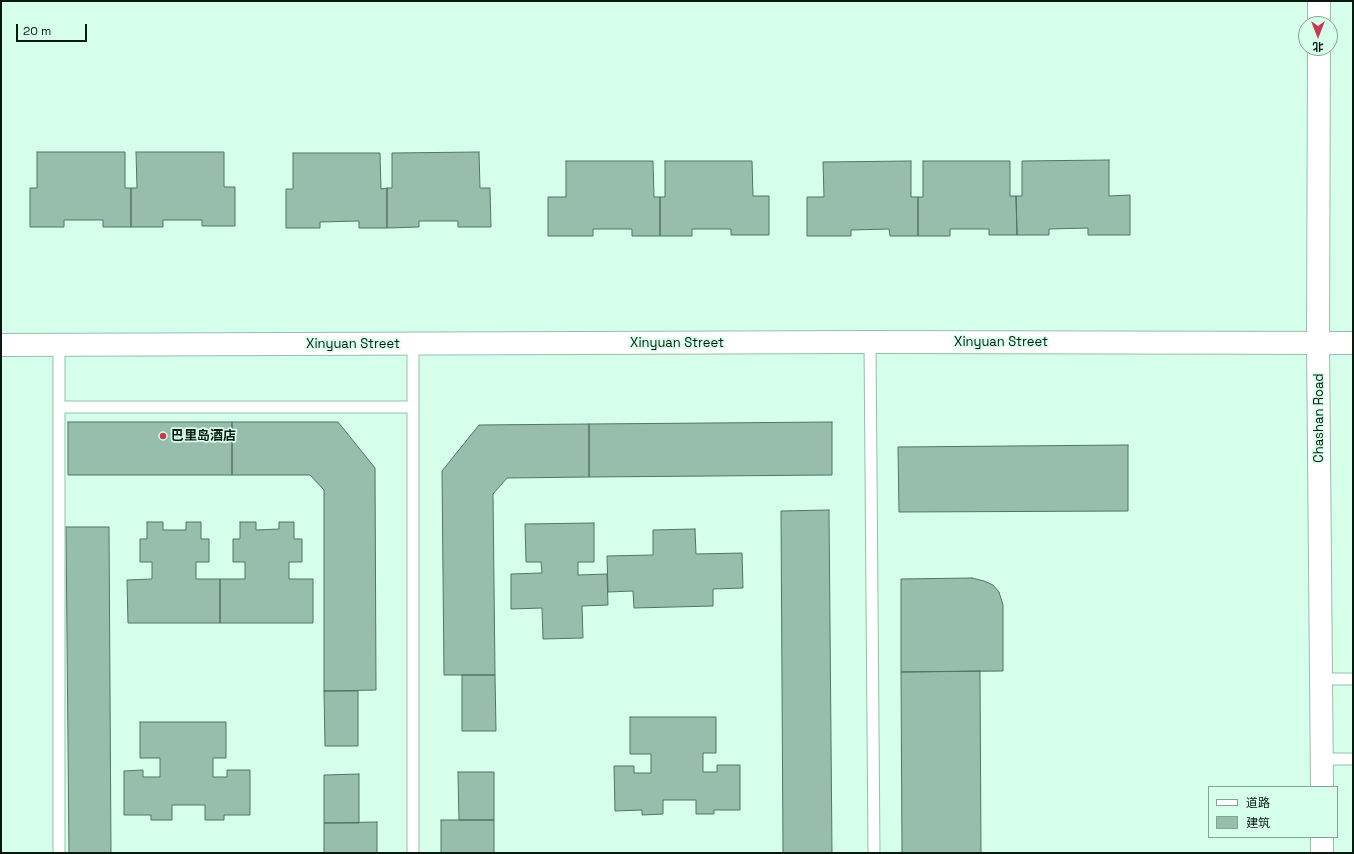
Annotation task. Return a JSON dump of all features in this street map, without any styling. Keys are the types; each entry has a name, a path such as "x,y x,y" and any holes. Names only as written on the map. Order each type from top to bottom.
{"street":[{"path":"1319,1 1319,16"},
{"name":"Chashan Road","path":"1319,56 1318,342 1322,786"},
{"name":"Xinyuan Street","path":"1,345 1353,342"},
{"path":"1322,838 1322,853"}],"lane":[{"path":"870,342 874,853"},
{"path":"413,343 413,853"},
{"path":"59,344 59,853"},
{"path":"59,407 413,407"},
{"path":"1321,679 1353,679"},
{"path":"1322,759 1353,759"}],"building":[{"path":"37,152 125,152 125,188 131,188 131,227 103,227 103,220 64,220 64,227 30,227 30,188 37,188"},
{"path":"136,152 224,152 224,187 235,187 235,226 202,226 202,220 163,220 163,227 131,227 131,188 137,188"},
{"path":"479,152 480,188 490,188 491,227 458,227 458,221 419,221 419,227 387,228 387,188 392,188 392,153"},
{"path":"293,153 380,153 381,189 387,188 387,228 359,228 359,221 320,222 320,228 286,228 286,189 293,189"},
{"path":"1109,160 1109,196 1130,195 1130,235 1088,235 1088,228 1049,229 1049,235 1017,235 1016,196 1022,196 1022,161"},
{"path":"566,161 653,161 654,197 660,197 660,236 632,236 632,229 593,229 593,236 548,236 548,197 566,197"},
{"path":"665,161 752,161 753,196 769,196 769,235 731,235 731,229 692,229 692,236 660,236 660,197 665,197"},
{"path":"911,161 911,197 918,197 918,236 890,236 889,229 851,230 851,236 807,236 807,197 824,197 823,162"},
{"path":"923,161 1010,161 1010,196 1016,196 1017,235 989,235 989,229 950,229 950,236 918,236 918,197 923,197"},
{"path":"68,422 232,422 232,475 68,475"},
{"path":"232,422 338,422 375,468 376,690 324,691 324,490 310,475 232,475"},
{"path":"832,422 832,475 589,477 589,424"},
{"path":"589,424 589,477 507,478 493,494 495,675 444,675 442,471 479,425"},
{"path":"1128,445 1128,511 899,512 898,447"},
{"path":"829,510 832,853 783,853 781,511"},
{"path":"147,522 163,522 163,530 186,530 186,522 201,522 201,539 209,539 209,562 196,562 196,579 220,579 220,623 128,623 127,580 152,579 152,562 140,562 140,539 147,539"},
{"path":"240,522 256,522 256,530 279,529 279,522 294,522 294,539 302,539 302,562 289,562 289,579 313,579 313,623 220,623 220,579 245,579 245,562 233,562 233,539 240,539"},
{"path":"594,523 594,562 578,562 578,575 607,574 608,605 582,606 583,638 543,639 542,608 511,609 511,574 542,573 541,562 526,562 525,524"},
{"path":"66,527 109,527 111,853 69,853"},
{"path":"695,529 696,554 742,553 743,588 713,589 713,606 634,608 633,591 608,592 607,556 653,555 653,530"},
{"path":"972,578 993,585 999,592 1003,605 1003,671 901,672 901,579"},
{"path":"980,671 981,853 902,853 901,672"},
{"path":"462,675 495,675 496,731 462,731"},
{"path":"324,691 358,691 358,746 325,746"},
{"path":"630,717 716,717 716,753 703,753 703,772 717,772 717,765 740,765 740,810 714,810 714,814 696,814 696,800 663,800 663,814 642,815 642,810 615,811 614,766 634,766 634,773 651,773 651,754 630,754"},
{"path":"140,722 226,722 226,758 213,758 213,777 227,777 227,770 250,770 250,815 224,815 224,820 205,820 205,805 172,805 172,820 151,820 151,815 124,815 124,771 143,770 143,777 160,777 160,758 140,758"},
{"path":"458,772 494,772 494,820 459,820"},
{"path":"359,774 359,823 324,823 324,775"},
{"path":"441,820 494,820 494,853 441,853"},
{"path":"377,822 377,853 324,853 324,823"}],"place":[{"name":"巴里岛酒店","path":"163,436"}]}
